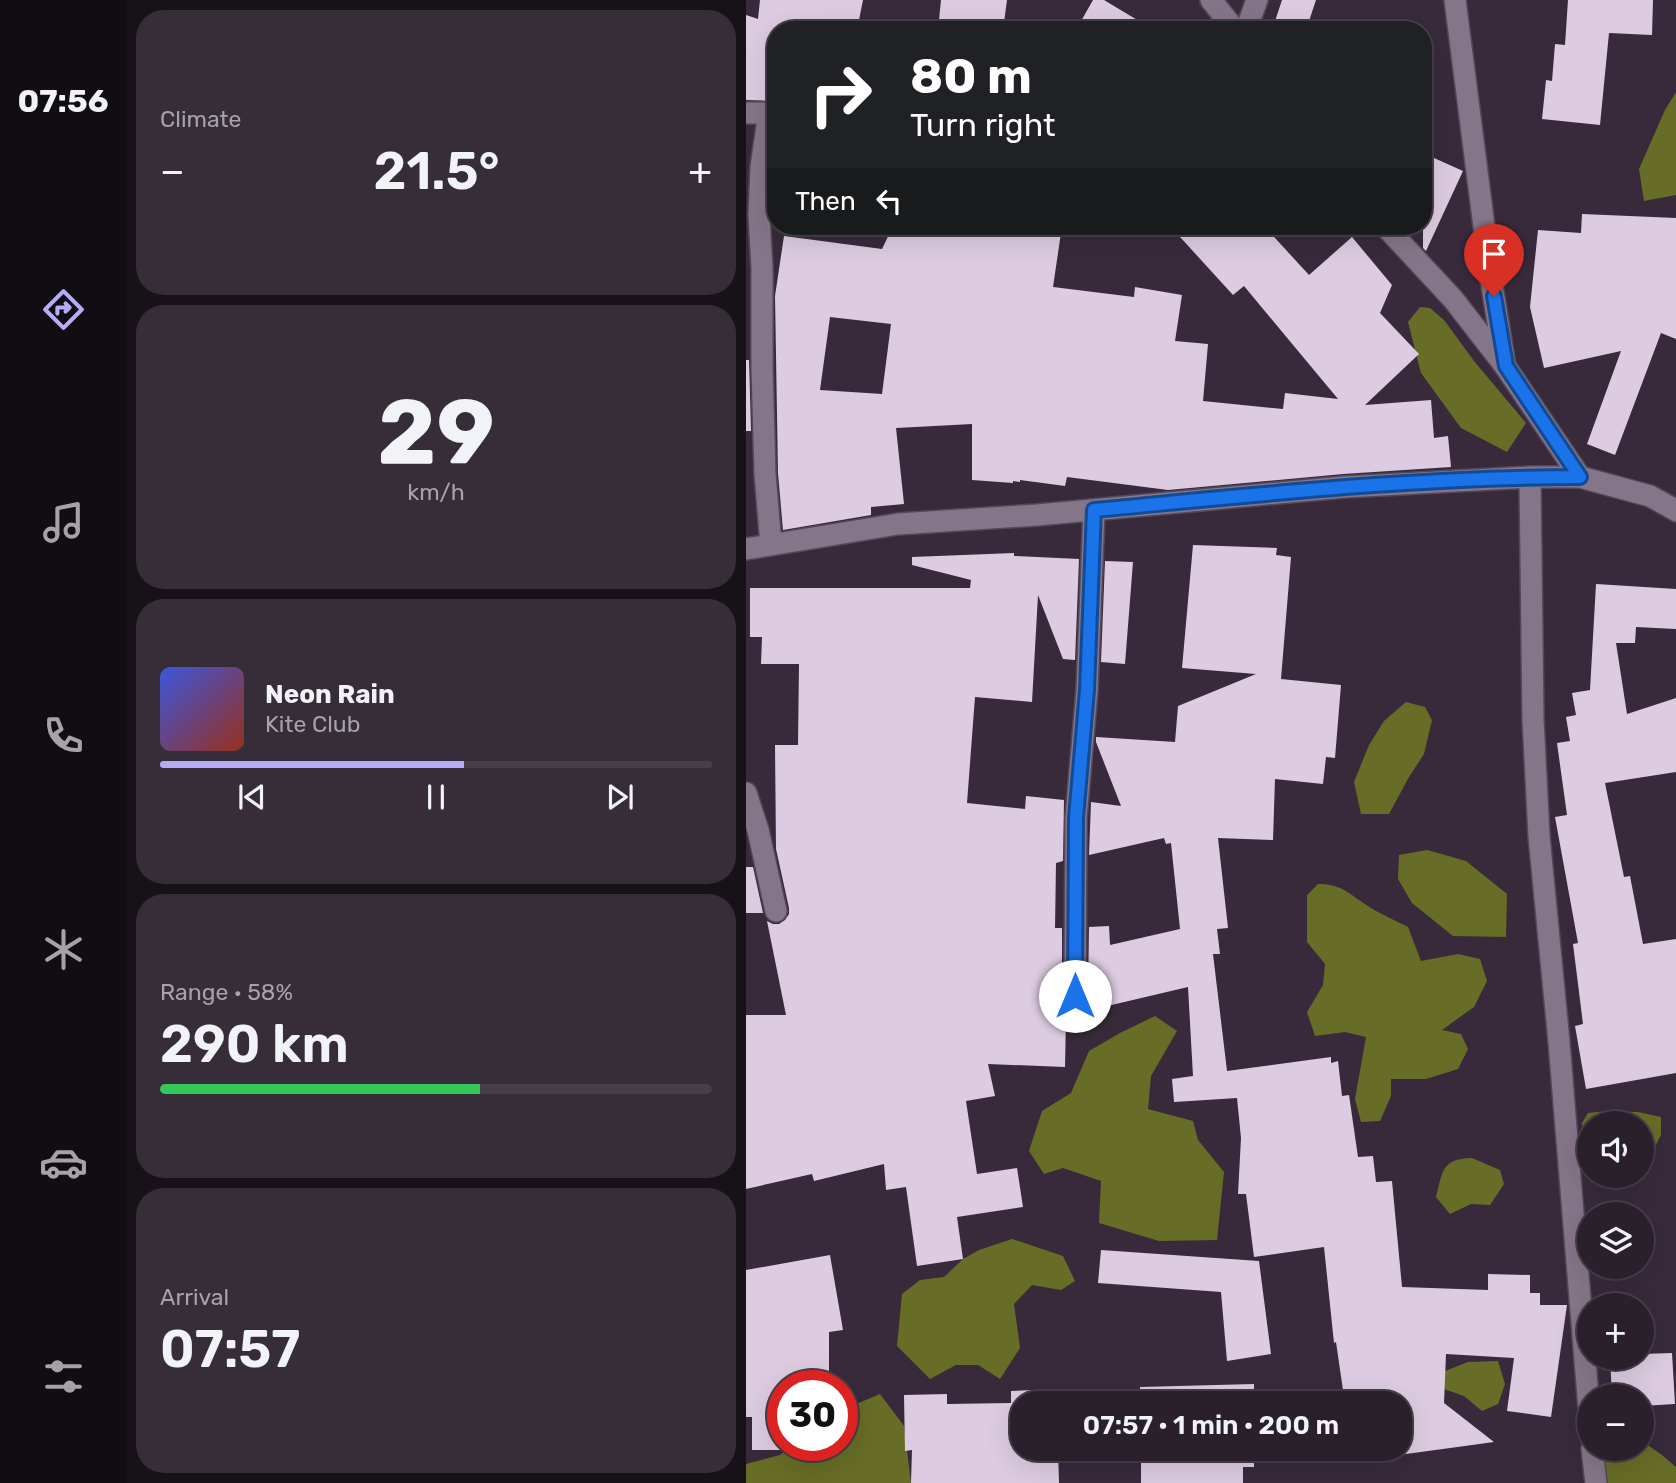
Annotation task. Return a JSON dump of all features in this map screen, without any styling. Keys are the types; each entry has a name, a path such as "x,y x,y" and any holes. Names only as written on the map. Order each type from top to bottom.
{"street":[{"path":"1211,0 1228,21"},
{"path":"1249,21 1257,0"},
{"path":"1455,0 1490,273 1506,366"},
{"path":"746,113 767,114"},
{"path":"767,140 761,167 759,215 765,474 771,545"},
{"path":"1393,235 1453,299 1506,366 1580,477"},
{"path":"746,549 898,524 1094,510 1344,487 1530,477 1580,477 1650,496 1676,511"},
{"path":"1530,477 1533,719 1539,836 1587,1384"},
{"path":"1075,996 1076,818 1087,690 1094,510"},
{"path":"746,793 758,830 776,911"},
{"path":"1593,1461 1596,1483"}],"green space":[{"path":"1676,92 1676,195 1644,201 1639,169 1665,110"},
{"path":"1420,307 1430,308 1444,320 1526,423 1507,452 1461,428 1421,373 1408,322"},
{"path":"1406,702 1425,707 1432,720 1424,754 1389,814 1361,814 1354,782 1369,745 1384,721"},
{"path":"1427,850 1466,861 1507,894 1506,937 1453,936 1412,903 1398,879 1399,855"},
{"path":"1318,884 1339,888 1408,927 1421,961 1458,954 1480,959 1487,981 1474,1007 1442,1030 1461,1034 1468,1049 1458,1069 1426,1079 1391,1079 1391,1096 1380,1121 1361,1122 1355,1099 1366,1037 1345,1032 1315,1036 1307,1012 1323,985 1325,964 1307,942 1307,895"},
{"path":"1155,1016 1177,1031 1151,1076 1148,1109 1193,1121 1198,1140 1224,1172 1217,1240 1159,1241 1099,1223 1101,1181 1063,1168 1044,1174 1029,1151 1042,1111 1071,1093 1089,1051"},
{"path":"1654,1115 1661,1117 1661,1135 1654,1148"},
{"path":"1472,1158 1500,1170 1504,1184 1490,1205 1471,1204 1450,1214 1436,1197 1442,1173 1454,1161"},
{"path":"1012,1239 1063,1256 1075,1281 1061,1290 1032,1285 1014,1304 1020,1348 1000,1379 978,1365 956,1365 930,1379 897,1346 902,1294 920,1280 944,1277 963,1259 979,1250"},
{"path":"1498,1361 1505,1384 1498,1404 1482,1411 1464,1396 1444,1389 1435,1375 1468,1362"},
{"path":"880,1394 904,1426 911,1483 746,1483 746,1464 767,1458 767,1461 858,1461 858,1403"},
{"path":"1654,1449 1676,1467 1676,1483 1606,1483 1603,1461 1654,1461"}],"building":[{"path":"760,0 863,0 859,21 767,21 767,101 746,100 746,15 758,19"},
{"path":"941,0 1007,0 1004,21 939,21"},
{"path":"1093,0 1104,0 1139,21 1081,21"},
{"path":"1282,0 1316,0 1309,21 1275,21"},
{"path":"1568,0 1653,0 1652,35 1609,33 1600,125 1542,119 1546,80 1552,81 1555,44 1565,45"},
{"path":"1432,157 1463,171 1426,251 1423,248 1423,235 1432,235"},
{"path":"1582,214 1676,218 1676,339 1661,333 1615,455 1587,444 1621,351 1544,368 1530,307 1538,230 1581,233"},
{"path":"889,235 1061,235 1053,287 1134,297 1135,287 1182,295 1175,341 1208,344 1203,401 1283,409 1285,393 1338,399 1244,286 1233,295 1178,235 1272,235 1309,275 1352,237 1392,285 1380,313 1419,354 1365,405 1431,400 1434,438 1448,436 1451,467 1168,490 1067,477 1065,486 1020,480 1013,483 972,480 972,424 896,428 904,504 871,507 871,515 783,530 778,473 775,296 784,236 882,249","holes":["830,317 891,324 882,394 820,390"]},
{"path":"746,360 749,360 751,431 746,431"},
{"path":"1193,545 1277,548 1276,555 1291,557 1281,679 1341,685 1335,758 1326,757 1323,784 1275,779 1273,840 1218,838 1228,928 1217,929 1220,954 1213,954 1227,1071 1331,1057 1331,1063 1338,1061 1342,1096 1349,1095 1358,1157 1373,1156 1376,1182 1392,1181 1402,1287 1488,1290 1488,1274 1530,1275 1530,1293 1540,1293 1540,1305 1567,1305 1551,1417 1507,1411 1514,1358 1446,1354 1444,1403 1494,1442 1412,1453 1412,1391 1343,1391 1336,1342 1334,1343 1324,1247 1254,1257 1246,1194 1238,1194 1241,1138 1237,1098 1174,1102 1172,1079 1193,1076 1188,987 1103,1007 1103,1017 1066,1018 1065,1067 988,1064 995,1096 966,1101 977,1174 1017,1168 1023,1207 957,1217 963,1259 917,1266 906,1187 886,1190 884,1164 814,1181 812,1174 746,1189 746,1015 786,1015 767,921 779,924 789,914 776,849 775,745 798,745 799,664 761,664 762,637 750,637 750,588 970,588 971,580 912,565 912,557 1014,553 1014,556 1079,559 1075,660 1063,659 1038,595 1032,702 975,697 967,803 1025,809 1026,796 1064,800 1063,861 1056,863 1055,928 1062,928 1062,997 1068,1007 1076,1009 1087,1002 1088,997 1089,927 1109,926 1110,945 1180,929 1171,843 1166,844 1164,838 1089,855 1091,802 1121,806 1096,737 1175,742 1178,706 1256,674 1182,668"},
{"path":"1105,561 1133,562 1125,664 1101,662"},
{"path":"1596,584 1676,589 1676,629 1636,627 1635,643 1616,643 1627,714 1676,698 1676,772 1605,783 1624,877 1630,876 1643,944 1676,939 1676,1073 1586,1089 1575,1026 1583,1024 1573,944 1578,943 1555,817 1567,815 1557,743 1570,741 1566,717 1576,715 1572,693 1590,690"},
{"path":"746,867 753,867 763,913 746,913"},
{"path":"1101,1250 1259,1261 1271,1354 1227,1361 1221,1292 1098,1283"},
{"path":"830,1255 843,1330 829,1332 829,1370 767,1370 767,1450 752,1450 752,1417 746,1417 746,1270"},
{"path":"1672,1353 1675,1404 1654,1405 1654,1384 1611,1384 1611,1370 1654,1370 1654,1354"},
{"path":"1254,1384 1254,1391 1140,1391 1140,1387"},
{"path":"1056,1389 1056,1391 1011,1391"},
{"path":"947,1394 947,1404 1010,1403 1010,1461 1058,1461 1059,1483 911,1483 912,1450 905,1451 904,1395"},
{"path":"1141,1461 1254,1461 1254,1467 1243,1467 1243,1483 1141,1483"}],"route":[{"path":"1075,996 1076,818 1087,690 1094,510 1344,487 1530,477 1580,477 1506,366 1494,296"}]}
